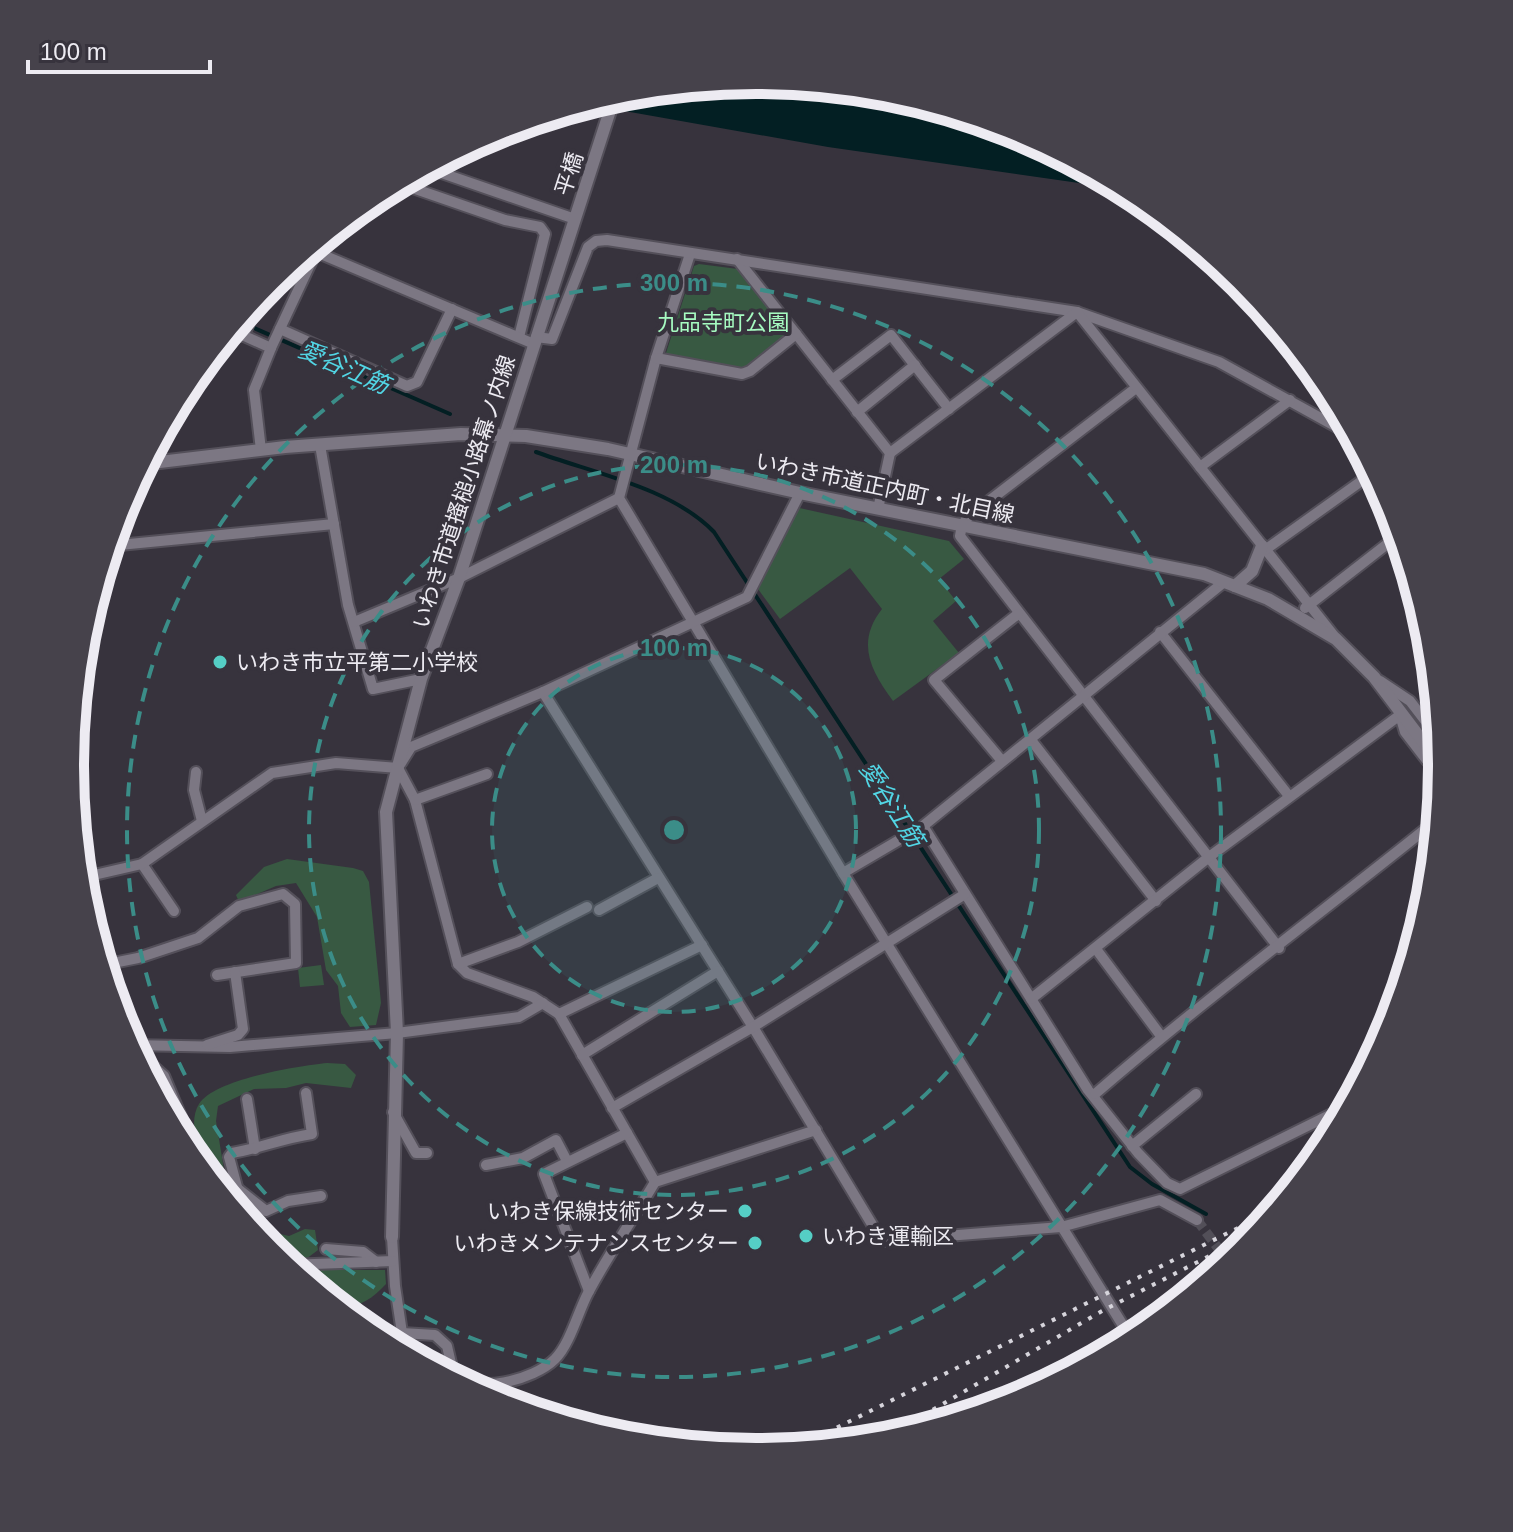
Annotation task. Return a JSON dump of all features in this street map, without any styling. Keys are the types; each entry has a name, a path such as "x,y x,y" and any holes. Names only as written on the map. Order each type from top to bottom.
{"street":[{"name":"平橋","path":"575,219 610,109"},
{"path":"441,173 575,219"},
{"path":"413,188 505,220 540,227 545,234 519,337"},
{"name":"いわき市道搔槌小路幕ノ内線","path":"403,1337 392,1237 397,1033 385,830 421,679 459,578 575,219"},
{"path":"320,254 519,337 535,340 552,339 593,242 607,240 1077,312 1219,362 1337,427"},
{"path":"690,254 656,358 620,494 692,624 1125,1328"},
{"path":"737,259 890,453"},
{"path":"261,450 254,390 307,266"},
{"path":"280,329 407,386 417,382 452,309"},
{"path":"1077,312 1336,639"},
{"path":"878,509 890,453 1077,312"},
{"path":"247,328 243,336 273,346"},
{"path":"656,358 742,374 796,334"},
{"path":"832,380 891,335 949,409"},
{"path":"857,412 915,365"},
{"path":"1136,388 962,525 960,536 1279,948"},
{"path":"1200,467 1290,400"},
{"name":"いわき市道正内町・北目線","path":"157,462 261,450 461,434 566,441 800,493 1204,574 1297,614 1336,639 1374,677 1429,750"},
{"path":"320,445 354,622 373,689 421,679"},
{"path":"843,873 921,828 1084,698 1160,632 1252,571 1264,548 1364,479"},
{"path":"398,768 411,747 543,692 747,597 800,493"},
{"path":"354,622 459,578 620,494"},
{"path":"122,545 334,524"},
{"path":"1297,614 1390,542"},
{"path":"1002,761 934,680 1018,614"},
{"path":"1160,632 1289,796"},
{"path":"1374,677 1410,701 1428,724"},
{"path":"543,692 753,1027 882,1241 1061,1227 1180,1189 1332,1114"},
{"path":"1031,999 1209,857 1400,715 1405,732 1429,763"},
{"path":"1031,740 1156,901"},
{"path":"93,875 142,864 272,773 336,763 398,768"},
{"path":"398,768 415,800 458,964 467,973 543,1003 559,1014 655,1182"},
{"path":"196,772 194,790 202,821"},
{"path":"415,800 487,774"},
{"path":"921,828 1088,1090 1095,1094 1163,1192 1197,1220"},
{"path":"1095,1094 1161,1036 1279,948 1426,829"},
{"path":"142,864 174,911"},
{"path":"599,910 658,878"},
{"path":"114,963 198,938 239,906 283,894 295,904 296,963 217,975"},
{"path":"612,1108 753,1027 963,895"},
{"path":"458,964 518,942 587,907"},
{"path":"559,1014 702,945"},
{"path":"1096,949 1161,1036"},
{"path":"582,1055 718,971"},
{"path":"203,1047 238,1035 243,1029 235,972"},
{"path":"145,1046 203,1047 397,1033 519,1017 543,1003"},
{"path":"156,1068 164,1076 177,1107"},
{"path":"242,1198 229,1157 278,1145 284,1138 312,1134 306,1093"},
{"path":"1132,1146 1196,1094"},
{"path":"247,1099 255,1149"},
{"path":"393,1112 416,1153 427,1153"},
{"path":"492,1384 537,1370 556,1358 589,1291 655,1182 816,1130"},
{"path":"589,1291 544,1174 627,1133"},
{"path":"486,1165 523,1158 556,1140 567,1161"},
{"path":"238,1189 266,1211 288,1201 321,1196"},
{"path":"326,1249 363,1252 376,1262"},
{"path":"305,1264 393,1261"},
{"path":"399,1335 435,1335 443,1340 451,1365"}],"green space":[{"name":"九品寺町公園","path":"694,266 738,269 786,330 786,338 741,370 665,356"},
{"path":"795,507 949,541 964,559 939,579 956,601 933,621 959,653 893,701 878,678 869,656 870,633 882,609 850,568 780,619 758,589"},
{"path":"287,859 353,868 363,871 369,882 381,1003 376,1025 350,1027 341,1013 338,986 326,970 317,917 296,883 276,886 239,902 236,895 264,867"},
{"path":"321,965 324,985 300,987 298,968"},
{"path":"345,1064 356,1075 351,1088 306,1083 286,1088 254,1089 218,1106 216,1121 225,1178 197,1139 194,1121 199,1104 222,1087 297,1067"},
{"path":"305,1229 315,1230 318,1250 302,1262 271,1231 289,1236"},
{"path":"318,1270 385,1270 386,1284 365,1301 354,1305 314,1273"}],"shaded area":[{"path":"713,95 800,95 844,99 931,116 973,129 1054,163 1095,185 828,147 613,109"}],"waterway":[{"name":"愛谷江筋","path":"249,326 450,414"},
{"name":"愛谷江筋","path":"536,452 654,493 697,517 714,532 1130,1167 1152,1184 1206,1214"}],"tunnel":[{"path":"1197,1220 1221,1252"}],"railway":[{"path":"822,1435 1250,1222"},
{"path":"916,1419 1102,1311 1227,1247"}],"place":[{"name":"いわき市立平第二小学校","path":"220,662"},
{"name":"いわき保線技術センター","path":"745,1211"},
{"name":"いわき運輸区","path":"806,1236"},
{"name":"いわきメンテナンスセンター","path":"755,1243"}]}
